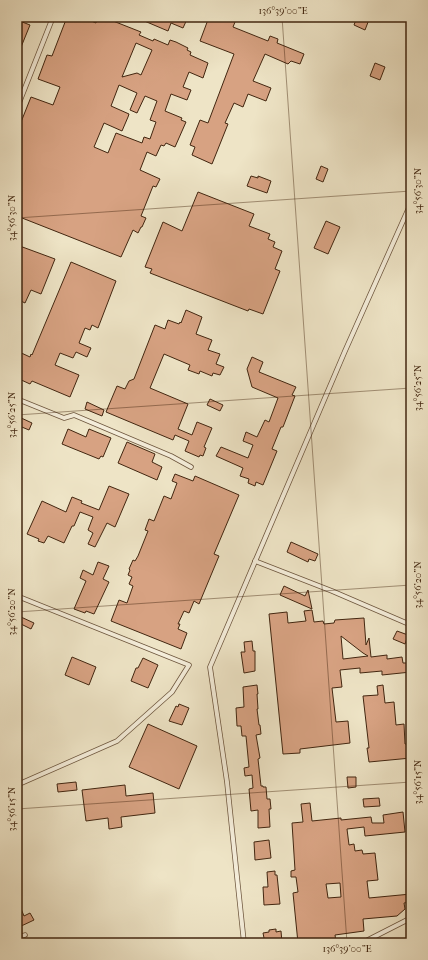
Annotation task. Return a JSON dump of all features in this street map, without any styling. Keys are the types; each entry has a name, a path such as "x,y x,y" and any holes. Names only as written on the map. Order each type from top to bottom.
{"lane":[{"path":"17,108 53,17"},
{"path":"244,943 227,782 210,667 410,209 411,203"},
{"path":"17,399 64,418 74,415 171,456 191,467"},
{"path":"255,561 332,591 411,625"},
{"path":"17,596 189,665 172,692 117,741 17,785"},
{"path":"362,943 411,918"},
{"path":"17,938 25,934"}],"building":[{"path":"67,17 82,17 96,23 98,17 103,17 141,32 139,35 153,41 154,39 168,45 170,40 176,42 188,48 187,50 191,52 190,55 208,63 203,78 189,72 183,87 191,90 187,100 171,94 165,111 182,118 181,120 186,122 175,147 166,143 164,146 161,145 156,156 147,152 140,170 160,179 156,187 153,186 141,216 146,218 142,227 138,233 133,230 121,257 17,216 17,132 31,97 53,105 60,87 38,79 47,55 52,56","holes":["136,43 152,50 141,75 137,73 122,77","119,85 137,93 130,110 137,113 145,96 157,101 150,120 156,122 150,139 144,137 142,143 116,133 108,153 94,147 104,123 122,131 128,117 129,114 111,106"]},
{"path":"135,17 188,17 183,28 171,23 168,31"},
{"path":"209,17 237,17 233,27 268,41 270,36 278,39 277,43 304,54 300,64 291,61 288,64 265,54 253,81 271,88 266,101 248,94 243,107 234,103 225,123 228,124 212,164 192,155 195,147 190,145 200,120 208,123 234,54 200,41"},
{"path":"357,17 370,17 365,30 354,25"},
{"path":"17,20 30,25 17,57"},
{"path":"375,63 385,67 380,80 370,76"},
{"path":"321,166 328,169 323,182 316,179"},
{"path":"251,176 258,178 258,176 271,181 267,193 247,186"},
{"path":"198,192 254,214 249,226 270,234 268,239 275,242 273,247 282,251 275,269 280,271 263,314 249,309 248,311 150,273 152,269 145,267 163,222 182,231"},
{"path":"326,221 340,227 328,254 314,248"},
{"path":"17,245 55,259 41,294 31,290 25,303 17,299"},
{"path":"71,262 116,281 98,328 92,325 90,330 85,328 79,343 91,348 87,357 76,352 73,358 60,353 55,365 79,375 70,397 32,381 30,384 17,378 17,351 30,357 31,354 32,355"},
{"path":"186,310 202,317 196,334 212,340 208,350 220,354 216,364 224,367 220,375 213,373 212,376 200,371 199,374 188,370 190,365 164,354 150,388 188,404 178,429 192,435 197,422 212,428 204,447 206,448 203,456 200,455 199,457 185,451 189,441 175,435 173,440 106,412 117,386 125,389 129,381 134,379 155,325 165,329 168,320 179,324 180,322 181,323"},
{"path":"252,357 263,362 259,372 296,387 292,395 295,396 283,427 281,427 272,449 277,451 263,485 256,482 255,486 248,483 249,479 240,476 243,468 216,456 221,447 248,458 253,445 243,441 246,432 257,437 265,420 269,422 278,398 252,387 247,369"},
{"path":"210,399 223,405 220,411 207,405"},
{"path":"87,402 104,410 102,416 85,409"},
{"path":"17,416 32,423 29,430 17,425"},
{"path":"68,429 86,437 89,429 111,438 103,457 101,456 99,459 62,444"},
{"path":"127,442 155,454 152,462 162,467 157,480 118,463"},
{"path":"175,474 193,481 195,476 239,495 214,554 219,556 199,604 194,601 189,613 184,611 178,624 180,624 178,629 187,633 181,649 111,621 119,600 127,603 133,586 129,584 132,577 128,575 129,569 133,560 135,561 138,556 148,531 145,530 149,519 154,521 164,496 171,499 177,483 172,481"},
{"path":"109,486 129,494 115,527 107,523 95,547 88,544 93,533 88,530 93,517 80,512 64,543 48,536 44,543 27,534 42,501 66,512 72,497 82,501 81,503 99,510"},
{"path":"291,542 318,554 315,561 309,559 308,562 287,552"},
{"path":"98,562 109,566 103,579 109,582 94,614 86,611 85,613 74,609 86,581 80,578 83,570 93,575"},
{"path":"284,586 305,596 308,590 312,609 280,595"},
{"path":"312,610 314,622 323,621 324,624 334,623 335,620 364,618 366,645 369,638 371,657 387,655 387,659 402,657 403,663 411,663 411,672 382,675 382,671 360,673 360,668 340,670 342,687 332,688 336,722 348,721 350,743 300,749 300,753 283,754 269,614 287,612 288,623 306,621 304,611","holes":["341,636 368,656 343,659"]},
{"path":"21,617 34,623 31,629 19,623"},
{"path":"397,631 408,635 405,644 393,639"},
{"path":"252,641 253,651 255,651 255,671 244,673 241,652 245,652 244,642"},
{"path":"72,657 96,667 89,685 65,675"},
{"path":"143,658 158,665 148,688 131,681 136,668 138,668"},
{"path":"257,685 257,709 261,734 256,735 260,758 258,759 261,786 266,787 267,799 270,799 271,809 269,809 270,827 258,828 258,810 251,811 249,789 253,788 252,775 245,776 244,768 249,767 246,736 242,736 241,726 237,726 236,708 244,707 243,687"},
{"path":"383,685 385,703 394,702 396,725 404,724 405,744 411,744 411,758 369,762 367,748 369,748 363,696 378,695 377,686"},
{"path":"179,704 189,708 182,725 169,721 176,706 178,707"},
{"path":"148,724 197,746 179,789 129,767"},
{"path":"347,777 356,777 356,787 348,788"},
{"path":"76,782 77,790 58,792 57,784"},
{"path":"125,785 126,796 153,793 155,813 121,817 122,827 109,829 108,818 86,821 82,790"},
{"path":"379,798 380,806 364,807 363,799"},
{"path":"310,803 312,821 371,817 372,823 384,823 383,815 403,812 405,832 365,836 364,827 347,829 349,845 354,844 355,851 362,850 363,854 375,853 378,880 367,881 369,898 411,894 411,902 404,903 405,909 397,916 363,919 364,931 335,935 336,942 298,943 293,893 298,892 296,877 291,877 291,871 295,870 292,823 303,822 301,804","holes":["340,883 341,897 328,898 326,884"]},
{"path":"269,840 271,858 255,860 254,842"},
{"path":"275,871 275,875 277,875 280,904 264,905 263,887 268,887 267,872"},
{"path":"17,899 24,916 30,913 34,920 17,928"},
{"path":"276,929 276,932 281,931 282,943 265,943 263,933"}]}
